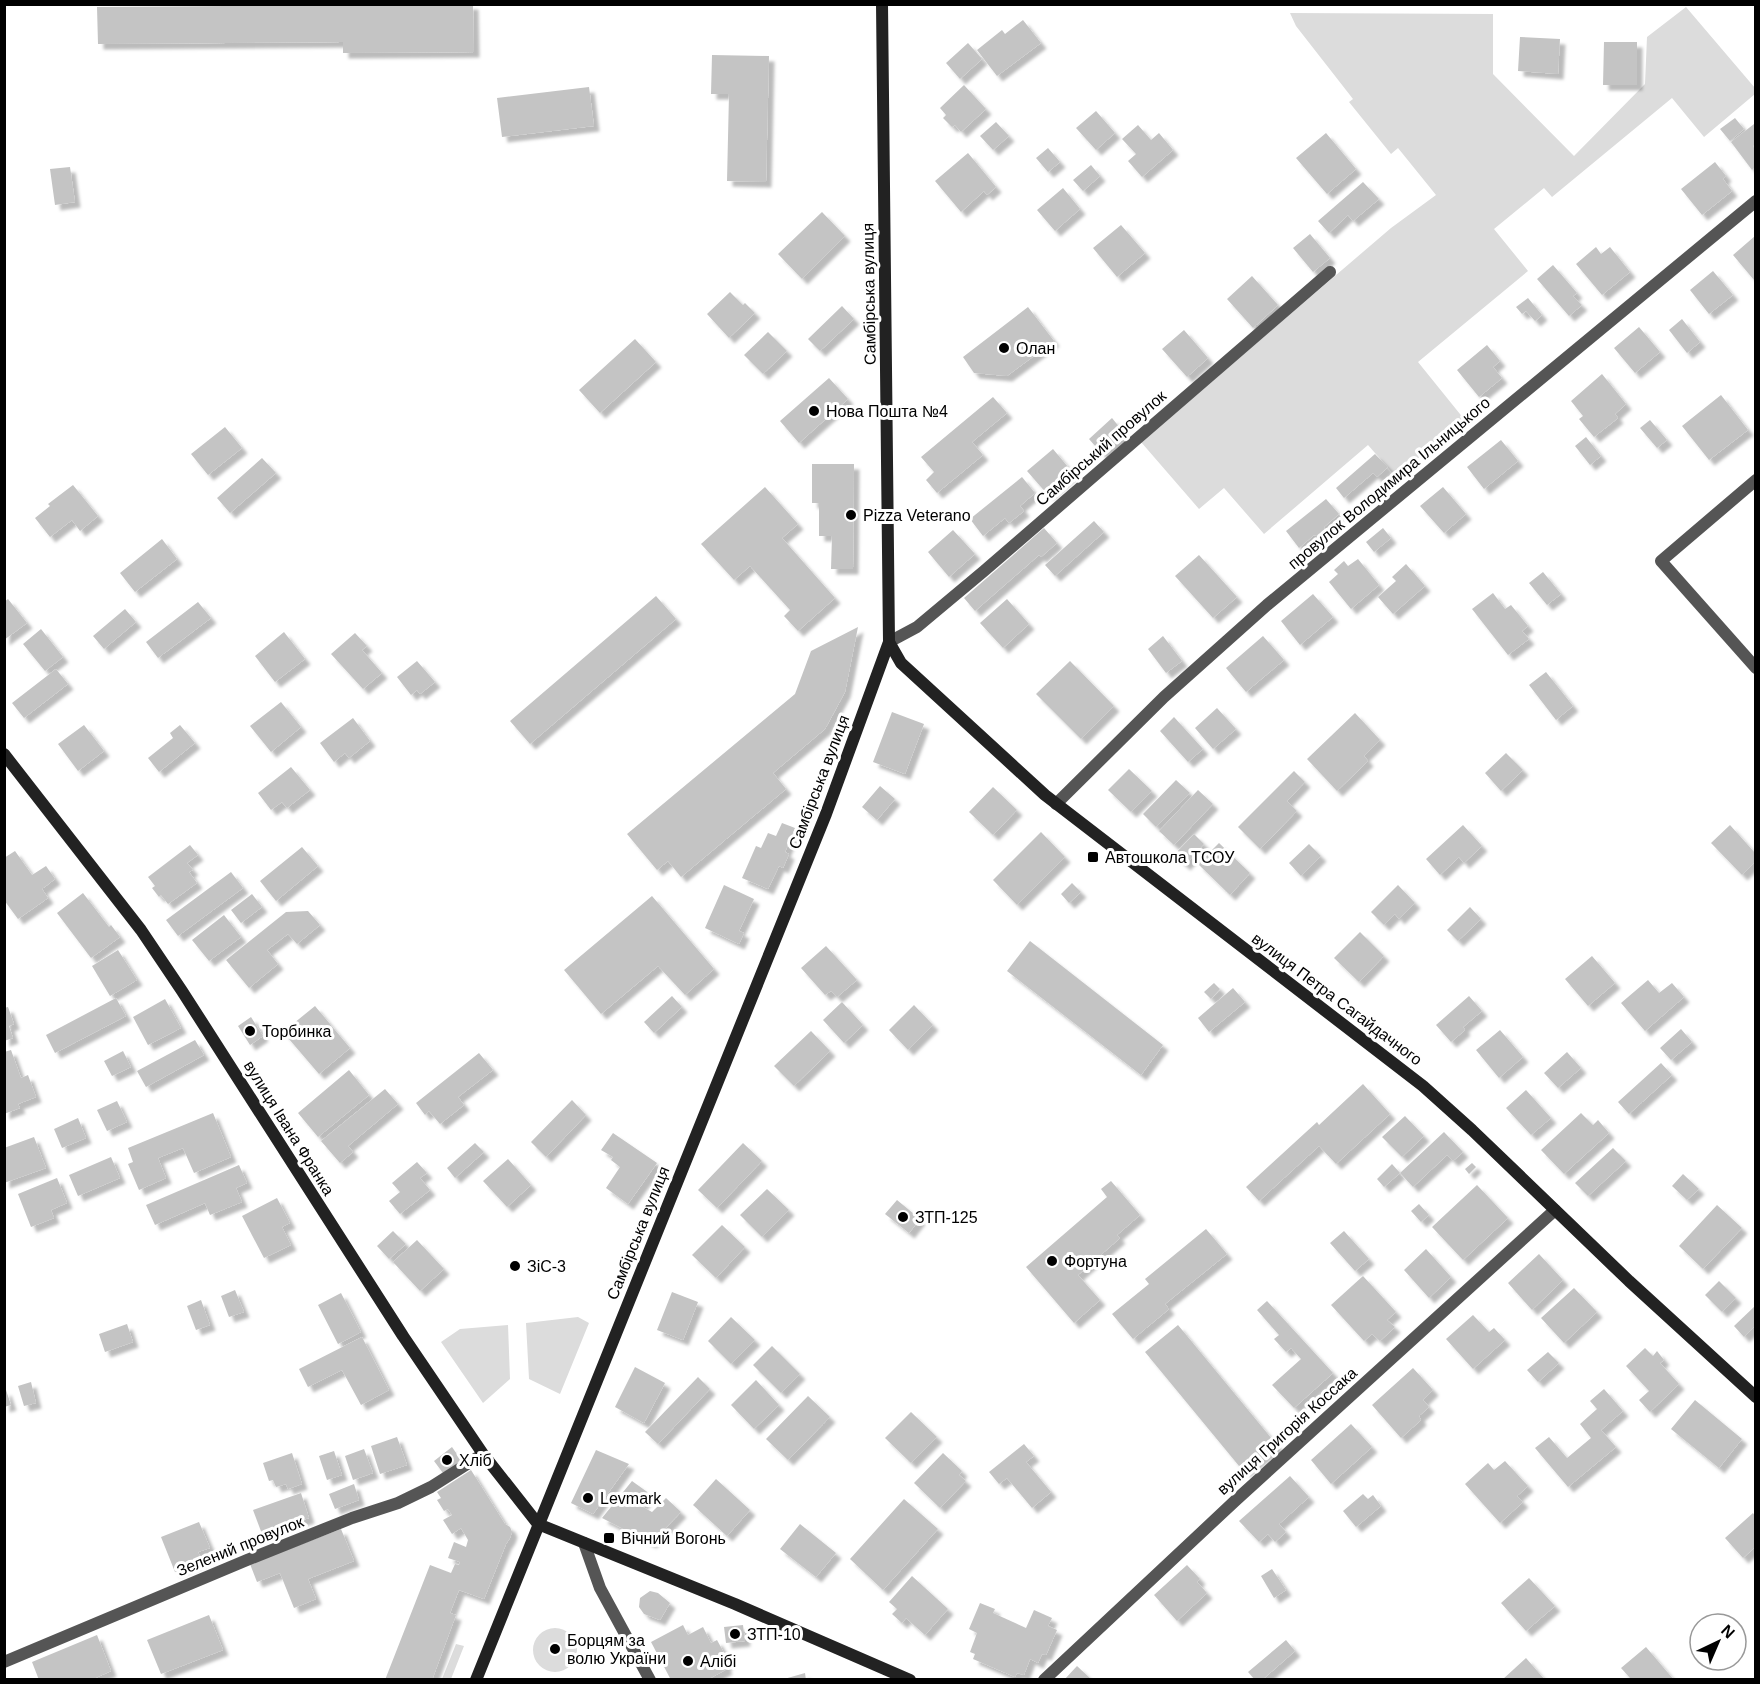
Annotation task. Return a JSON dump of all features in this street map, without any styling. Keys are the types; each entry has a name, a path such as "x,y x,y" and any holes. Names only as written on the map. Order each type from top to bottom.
{"main road":[{"name":"Самбірська вулиця","path":"476,1680 826,814 889,642 882,4"},
{"name":"вулиця Петра Сагайдачного","path":"889,642 901,663 987,744 1056,804 1423,1086 1755,1397"},
{"name":"вулиця Івана Франка","path":"4,754 103,879 182,991 403,1336 483,1454 538,1524"},
{"path":"538,1524 735,1604 910,1680"}],"street":[{"name":"провулок Володимира Ільницького","path":"1056,804 1164,697 1267,605 1755,201"},
{"name":"Самбірський провулок","path":"889,642 917,627 968,585 1330,272"},
{"path":"1755,480 1661,561 1755,668"},
{"name":"вулиця Григорія Коссака","path":"1044,1680 1236,1500 1555,1210"},
{"name":"Зелений провулок","path":"4,1662 247,1560 352,1518 398,1503 431,1487 483,1454"},
{"path":"584,1543 600,1588 650,1680"}],"shaded area":[{"path":"1686,7 1755,88 1755,94 1704,137 1672,98 1552,197 1544,188 1494,229 1528,271 1418,362 1464,419 1396,477 1368,445 1264,534 1224,488 1199,509 1141,442 1391,228 1436,195 1398,148 1391,154 1349,102 1353,99 1296,26 1290,13 1493,14 1493,74 1574,156 1645,84 1647,37"},
{"path":"578,1317 589,1323 560,1394 529,1379 526,1323"},
{"path":"508,1325 510,1379 483,1403 441,1342 460,1329"},
{"path":"555,1628 570,1635 577,1650 570,1665 555,1672 540,1665 533,1650 540,1635"},
{"path":"456,1644 464,1646 451,1679 442,1679"}],"building":[{"path":"473,4 474,52 343,53 343,42 98,44 97,7"},
{"path":"1023,20 1041,43 997,76 977,50 1002,30 1005,34"},
{"path":"1520,37 1560,39 1558,74 1518,71"},
{"path":"1604,42 1637,42 1637,85 1603,85"},
{"path":"968,43 982,59 960,79 946,63"},
{"path":"712,55 769,56 766,182 727,181 729,94 711,94"},
{"path":"964,85 986,109 961,132 955,125 952,127 943,118 946,115 940,108"},
{"path":"589,87 594,126 502,137 497,98"},
{"path":"1096,111 1115,133 1096,150 1076,128"},
{"path":"1735,118 1744,129 1730,141 1720,129"},
{"path":"996,122 1009,136 993,150 980,136"},
{"path":"1754,124 1755,167 1752,170 1731,142"},
{"path":"1138,125 1151,140 1159,133 1173,150 1142,177 1128,161 1136,154 1122,139"},
{"path":"1326,133 1356,169 1327,194 1296,158"},
{"path":"1048,148 1060,162 1048,172 1036,158"},
{"path":"968,153 996,187 987,195 984,191 961,212 935,181"},
{"path":"1715,162 1726,176 1723,179 1732,191 1702,215 1681,189"},
{"path":"1091,165 1100,176 1083,191 1073,180"},
{"path":"70,167 75,202 55,205 50,169"},
{"path":"1363,182 1379,199 1353,221 1348,215 1329,233 1318,221"},
{"path":"1063,188 1080,209 1055,231 1037,210"},
{"path":"822,212 845,236 802,279 778,254"},
{"path":"1121,225 1145,253 1117,277 1093,248"},
{"path":"1310,234 1330,258 1313,272 1293,248"},
{"path":"1755,236 1755,279 1754,280 1733,255"},
{"path":"1596,247 1601,254 1610,247 1630,272 1602,295 1576,264"},
{"path":"1553,265 1577,293 1573,296 1582,305 1569,316 1537,279"},
{"path":"1713,271 1733,295 1709,314 1690,290"},
{"path":"1252,276 1278,305 1253,328 1227,299"},
{"path":"730,292 755,313 729,338 707,314"},
{"path":"1528,298 1542,315 1535,321 1526,311 1522,314 1516,307"},
{"path":"842,306 854,319 820,351 808,339"},
{"path":"1028,307 1054,341 1007,376 974,373 963,357"},
{"path":"1682,319 1700,342 1687,353 1669,330"},
{"path":"1639,327 1660,352 1635,373 1614,348"},
{"path":"1184,330 1208,358 1187,377 1162,349"},
{"path":"768,332 787,351 763,374 744,355"},
{"path":"635,339 656,362 600,413 579,390"},
{"path":"1487,345 1500,361 1493,367 1502,378 1479,397 1457,370"},
{"path":"1602,374 1626,404 1615,414 1618,418 1594,437 1579,419 1583,416 1571,401"},
{"path":"829,378 848,399 799,443 780,421"},
{"path":"1721,395 1748,430 1709,460 1682,426"},
{"path":"993,397 1007,413 972,442 983,455 937,493 926,480 934,472 921,457"},
{"path":"1112,418 1125,434 1102,454 1089,439"},
{"path":"1650,420 1667,440 1657,448 1640,428"},
{"path":"225,427 242,448 208,475 191,454"},
{"path":"1586,437 1601,456 1590,465 1575,446"},
{"path":"1501,440 1518,461 1484,489 1467,467"},
{"path":"1053,449 1073,473 1048,495 1027,471"},
{"path":"1375,454 1388,467 1377,477 1373,473 1344,498 1336,488"},
{"path":"262,458 276,473 230,513 217,498"},
{"path":"812,464 854,464 853,569 831,569 832,536 819,536 819,503 812,503"},
{"path":"1022,477 1035,493 1020,506 1024,511 1009,523 1005,518 983,536 970,519"},
{"path":"73,485 98,516 80,531 72,520 50,537 35,518 50,506 48,504"},
{"path":"765,487 798,524 782,538 835,598 798,631 784,616 790,610 750,566 734,580 701,544"},
{"path":"1443,487 1466,514 1444,533 1420,506"},
{"path":"1326,499 1339,514 1324,527 1325,534 1321,537 1314,535 1299,548 1286,531"},
{"path":"1094,521 1104,532 1055,576 1045,565"},
{"path":"1044,528 1057,543 1041,557 1039,555 975,611 964,598"},
{"path":"1383,528 1391,538 1374,552 1366,542"},
{"path":"953,530 975,554 949,577 928,552"},
{"path":"162,539 177,559 135,592 120,573"},
{"path":"1199,555 1237,597 1213,618 1175,576"},
{"path":"1358,559 1379,585 1351,609 1329,582 1338,574 1334,570 1344,561 1348,566"},
{"path":"1406,564 1425,586 1393,614 1378,597 1396,581 1392,577"},
{"path":"1543,572 1561,594 1547,605 1529,583"},
{"path":"1493,593 1505,609 1511,605 1528,626 1522,631 1529,639 1508,655 1472,609"},
{"path":"1313,594 1333,617 1300,645 1281,621"},
{"path":"656,596 676,619 530,744 510,721"},
{"path":"8,599 27,623 4,640 4,602"},
{"path":"1007,599 1029,624 1003,648 980,623"},
{"path":"198,602 211,618 158,658 146,642"},
{"path":"125,609 136,622 104,649 93,636"},
{"path":"858,627 845,692 825,729 773,773 786,789 681,877 668,861 657,870 627,834 795,694 811,651"},
{"path":"41,629 63,657 45,671 23,644"},
{"path":"284,632 305,659 275,682 255,656"},
{"path":"355,633 367,646 362,650 382,673 363,689 331,654"},
{"path":"1163,636 1182,661 1166,673 1148,649"},
{"path":"1263,636 1284,660 1246,692 1226,668"},
{"path":"417,661 435,682 420,694 417,690 411,695 397,677"},
{"path":"1070,661 1114,706 1081,739 1036,694"},
{"path":"56,669 68,684 24,718 12,703"},
{"path":"1546,672 1573,706 1556,720 1529,685"},
{"path":"281,702 301,727 271,752 250,726"},
{"path":"1217,708 1236,729 1213,749 1195,728"},
{"path":"892,712 924,724 905,774 873,762"},
{"path":"1355,713 1380,740 1364,756 1368,761 1337,791 1307,759"},
{"path":"1174,717 1203,749 1188,762 1160,731"},
{"path":"353,718 370,741 349,758 345,753 334,762 320,743"},
{"path":"84,725 104,751 78,771 58,744"},
{"path":"180,725 195,743 159,772 148,758 173,738 170,733"},
{"path":"1506,753 1523,770 1501,791 1485,773"},
{"path":"291,767 310,790 287,808 282,802 271,810 258,793"},
{"path":"1129,769 1152,791 1131,812 1108,790"},
{"path":"1294,771 1305,782 1287,801 1297,811 1260,849 1238,827"},
{"path":"1176,780 1190,793 1156,827 1143,814"},
{"path":"880,786 895,799 877,820 862,807"},
{"path":"993,787 1017,810 993,835 969,812"},
{"path":"1198,790 1213,804 1174,845 1159,831"},
{"path":"782,823 795,828 785,852 789,854 783,868 779,866 768,889 742,878 756,846 761,848 768,833 776,836"},
{"path":"1463,825 1482,846 1464,863 1459,857 1440,875 1426,859"},
{"path":"1730,825 1755,853 1755,862 1742,875 1711,843"},
{"path":"1041,832 1065,857 1017,905 993,880"},
{"path":"1194,834 1204,844 1185,865 1174,855"},
{"path":"1219,843 1250,873 1230,895 1198,864"},
{"path":"1309,844 1321,856 1301,876 1289,863"},
{"path":"190,845 198,855 187,863 193,870 189,872 197,883 168,904 152,888 155,886 148,877"},
{"path":"302,847 318,866 276,901 260,881"},
{"path":"15,851 32,875 46,866 55,879 42,889 48,898 18,919 4,900 4,858"},
{"path":"231,872 243,888 178,936 166,920"},
{"path":"1072,883 1081,892 1069,903 1061,894"},
{"path":"724,885 754,899 739,931 744,933 739,944 705,928"},
{"path":"1398,885 1415,903 1399,919 1395,914 1384,925 1371,912"},
{"path":"83,893 109,927 111,925 120,937 91,958 57,913"},
{"path":"252,894 262,907 241,923 231,910"},
{"path":"652,896 714,969 685,995 658,966 601,1014 564,970"},
{"path":"1470,907 1481,919 1458,941 1447,930"},
{"path":"308,911 320,925 297,944 288,934 267,950 278,964 249,988 226,960 286,912"},
{"path":"224,915 241,937 209,961 192,940"},
{"path":"1360,932 1384,956 1359,982 1334,958"},
{"path":"1030,941 1163,1045 1141,1075 1007,971"},
{"path":"826,946 857,980 837,997 831,991 825,995 801,968"},
{"path":"118,950 137,980 110,996 92,966"},
{"path":"1592,956 1615,983 1588,1006 1565,979"},
{"path":"1648,980 1659,993 1672,983 1684,997 1645,1031 1621,1003"},
{"path":"1214,983 1220,989 1211,999 1204,992"},
{"path":"1233,988 1245,1002 1209,1032 1198,1018"},
{"path":"672,996 682,1007 654,1033 644,1022"},
{"path":"1469,996 1482,1011 1463,1027 1465,1030 1451,1042 1436,1025"},
{"path":"116,998 126,1016 55,1053 46,1035"},
{"path":"165,999 181,1028 148,1045 133,1017"},
{"path":"842,1002 863,1025 844,1043 823,1020"},
{"path":"914,1005 933,1025 908,1050 889,1030"},
{"path":"315,1006 350,1048 319,1074 283,1032"},
{"path":"8,1007 14,1024 9,1026 13,1038 4,1041 4,1008"},
{"name":"Торбинка","path":"251,1017 263,1036 250,1045 238,1026"},
{"path":"1681,1029 1692,1042 1671,1060 1660,1048"},
{"path":"1500,1030 1523,1057 1499,1078 1476,1050"},
{"path":"811,1031 830,1051 794,1086 774,1066"},
{"path":"195,1040 204,1055 146,1087 137,1071"},
{"path":"11,1050 21,1078 28,1075 36,1097 18,1104 20,1108 4,1114 4,1052"},
{"path":"123,1051 131,1067 112,1076 104,1061"},
{"path":"1567,1052 1581,1068 1558,1088 1544,1073"},
{"path":"479,1053 493,1070 458,1097 464,1105 440,1124 429,1111 425,1115 416,1103"},
{"path":"1661,1063 1672,1075 1629,1114 1618,1102"},
{"path":"349,1070 369,1095 318,1137 298,1113"},
{"path":"1363,1084 1390,1114 1336,1164 1319,1146 1259,1201 1246,1187 1317,1122 1319,1125"},
{"path":"385,1089 398,1104 348,1146 353,1152 340,1163 321,1141"},
{"path":"1526,1090 1551,1118 1531,1135 1506,1108"},
{"path":"572,1100 586,1115 546,1157 531,1142"},
{"path":"117,1101 127,1122 107,1131 97,1110"},
{"path":"213,1113 231,1157 194,1173 183,1148 158,1158 166,1178 139,1190 128,1164 133,1162 128,1148"},
{"path":"1581,1113 1593,1125 1598,1120 1609,1133 1564,1174 1541,1150"},
{"path":"1405,1116 1424,1136 1402,1157 1382,1137"},
{"path":"78,1118 86,1138 62,1148 54,1129"},
{"path":"1444,1132 1463,1152 1453,1161 1447,1155 1413,1187 1400,1173"},
{"path":"613,1133 657,1163 628,1204 606,1188 620,1167 611,1160 613,1157 601,1150"},
{"path":"34,1137 46,1168 4,1183 4,1148"},
{"path":"475,1143 484,1152 455,1178 447,1168"},
{"path":"743,1143 762,1161 717,1208 698,1190"},
{"path":"1613,1148 1626,1161 1588,1196 1575,1183"},
{"path":"111,1157 120,1178 78,1196 69,1175"},
{"path":"508,1159 531,1185 507,1207 483,1181"},
{"path":"417,1162 427,1173 420,1178 430,1190 400,1214 389,1201 400,1192 392,1183"},
{"path":"1472,1163 1476,1167 1469,1174 1465,1169"},
{"path":"1392,1164 1400,1173 1384,1187 1377,1179"},
{"path":"239,1165 247,1183 236,1188 242,1202 210,1215 205,1203 155,1225 146,1205"},
{"path":"1683,1174 1699,1189 1687,1200 1672,1186"},
{"path":"57,1178 67,1203 51,1210 54,1218 31,1227 18,1194"},
{"path":"1111,1181 1140,1215 1117,1235 1120,1238 1078,1275 1100,1300 1074,1323 1026,1267 1107,1197 1101,1189"},
{"path":"1477,1185 1508,1218 1463,1260 1432,1227"},
{"path":"767,1189 789,1210 762,1237 740,1215"},
{"path":"277,1198 290,1223 282,1227 291,1245 264,1258 242,1216"},
{"name":"ЗТП-125","path":"897,1200 920,1219 909,1233 885,1214"},
{"path":"1419,1204 1429,1215 1421,1222 1411,1211"},
{"path":"1717,1205 1742,1228 1703,1269 1679,1246"},
{"path":"722,1225 745,1247 716,1278 692,1255"},
{"path":"1206,1229 1227,1254 1165,1304 1169,1309 1133,1339 1112,1314 1149,1284 1145,1279"},
{"path":"393,1231 406,1244 389,1259 377,1246"},
{"path":"1344,1231 1369,1259 1355,1271 1330,1243"},
{"path":"417,1240 444,1269 420,1291 393,1262"},
{"path":"1426,1249 1451,1277 1429,1298 1404,1270"},
{"path":"1539,1254 1563,1280 1532,1310 1508,1283"},
{"path":"1363,1276 1396,1312 1387,1320 1395,1327 1380,1341 1372,1334 1364,1341 1331,1305"},
{"path":"1719,1281 1736,1298 1722,1312 1705,1295"},
{"path":"1574,1288 1597,1312 1564,1343 1541,1318"},
{"path":"235,1290 244,1312 229,1317 221,1296"},
{"path":"672,1292 698,1302 683,1340 657,1330"},
{"path":"341,1293 361,1332 338,1344 318,1305"},
{"path":"201,1300 210,1325 196,1330 187,1306"},
{"path":"1267,1301 1333,1373 1294,1408 1272,1385 1301,1359 1291,1348 1286,1352 1274,1339 1279,1335 1257,1310"},
{"path":"1755,1306 1755,1326 1744,1337 1734,1326"},
{"path":"1473,1315 1489,1332 1494,1328 1505,1340 1473,1369 1446,1339"},
{"path":"731,1317 755,1340 731,1364 708,1341"},
{"path":"127,1324 133,1342 105,1352 99,1334"},
{"path":"1178,1325 1277,1445 1244,1472 1145,1352"},
{"path":"362,1337 389,1390 361,1405 342,1370 308,1387 299,1369"},
{"path":"772,1346 800,1374 781,1393 753,1365"},
{"path":"1645,1348 1653,1356 1657,1351 1664,1360 1660,1363 1679,1384 1650,1412 1639,1400 1649,1391 1626,1366"},
{"path":"1548,1352 1559,1363 1538,1382 1527,1370"},
{"path":"635,1367 665,1383 644,1423 615,1407"},
{"path":"1413,1368 1433,1390 1423,1400 1429,1407 1419,1416 1421,1420 1401,1438 1372,1405"},
{"path":"698,1377 710,1389 658,1444 645,1432"},
{"path":"756,1380 779,1405 754,1429 731,1405"},
{"path":"31,1382 36,1403 24,1406 18,1386"},
{"path":"1604,1389 1623,1411 1601,1430 1616,1447 1568,1487 1535,1448 1549,1437 1567,1458 1591,1438 1580,1424 1597,1409 1590,1401"},
{"path":"6,1390 11,1405 4,1407 4,1391"},
{"path":"808,1396 830,1417 788,1460 766,1439"},
{"path":"1695,1400 1742,1439 1719,1468 1671,1429"},
{"path":"911,1412 937,1437 911,1463 885,1438"},
{"path":"1351,1424 1372,1447 1331,1484 1311,1460"},
{"path":"397,1437 407,1465 380,1474 371,1446"},
{"path":"1024,1444 1034,1456 1026,1462 1051,1492 1032,1508 1007,1478 999,1484 989,1472"},
{"name":"Хліб","path":"452,1447 461,1460 443,1473 434,1461"},
{"path":"364,1449 373,1473 353,1480 345,1456"},
{"path":"596,1450 629,1464 593,1514 571,1503"},
{"path":"334,1451 342,1475 327,1480 319,1456"},
{"path":"292,1453 302,1484 288,1489 286,1484 276,1487 273,1480 269,1481 263,1463"},
{"path":"943,1453 962,1471 959,1475 966,1481 940,1508 914,1483"},
{"path":"1505,1461 1528,1486 1517,1496 1523,1502 1500,1523 1465,1484 1488,1463 1494,1470"},
{"path":"471,1470 505,1524 510,1527 512,1532 510,1538 484,1599 459,1590 450,1613 456,1615 432,1680 385,1680 430,1565 451,1573 455,1564 459,1565 460,1562 448,1558 454,1542 466,1547 468,1540 461,1528 452,1534 443,1520 452,1515 448,1509 444,1511 437,1500 441,1498 437,1492"},
{"path":"1290,1476 1309,1497 1279,1524 1286,1532 1275,1542 1268,1534 1259,1542 1239,1521"},
{"path":"716,1479 750,1510 727,1536 693,1505"},
{"path":"632,1481 650,1494 641,1506 652,1512 666,1498 681,1512 651,1543 602,1518"},
{"path":"354,1484 359,1500 335,1509 329,1494"},
{"path":"301,1493 309,1518 262,1534 253,1510"},
{"path":"1363,1494 1368,1499 1373,1495 1381,1506 1356,1527 1343,1511"},
{"path":"904,1499 938,1529 883,1590 850,1559"},
{"path":"1753,1513 1755,1516 1755,1547 1743,1558 1725,1538"},
{"path":"199,1522 210,1548 198,1552 202,1561 175,1572 161,1537"},
{"path":"800,1524 836,1553 816,1577 780,1549"},
{"path":"341,1529 354,1561 308,1579 316,1599 294,1608 280,1573 257,1582 250,1564"},
{"path":"1187,1565 1200,1579 1197,1582 1207,1593 1177,1621 1154,1595"},
{"path":"1272,1569 1286,1590 1274,1598 1261,1576"},
{"path":"912,1576 948,1609 925,1635 906,1618 902,1623 892,1614 897,1609 889,1602"},
{"path":"1529,1578 1555,1606 1526,1631 1501,1603"},
{"path":"650,1591 658,1593 670,1603 660,1620 644,1614 639,1607 640,1598"},
{"path":"980,1603 995,1609 993,1613 1026,1628 1034,1610 1052,1618 1048,1626 1057,1630 1046,1655 1042,1654 1038,1663 1030,1659 1024,1675 1017,1673 1015,1677 973,1659 975,1654 970,1652 977,1633 969,1629"},
{"path":"209,1615 223,1650 161,1674 147,1640"},
{"path":"683,1625 688,1635 703,1627 711,1643 717,1640 729,1662 725,1665 727,1669 707,1680 671,1680 651,1642"},
{"name":"ЗТП-10","path":"743,1625 745,1641 726,1643 724,1627"},
{"path":"97,1635 111,1671 91,1680 39,1680 32,1662"},
{"path":"1286,1640 1295,1651 1262,1680 1255,1680 1248,1672"},
{"path":"1646,1647 1674,1680 1629,1680 1630,1678 1621,1668"},
{"path":"1526,1658 1545,1680 1502,1680"},
{"path":"1077,1666 1092,1680 1064,1680"},
{"path":"805,1673 806,1680 784,1680 784,1679"}],"place":[{"name":"Олан","path":"1004,348"},
{"name":"Нова Пошта №4","path":"814,411"},
{"name":"Pizza Veterano","path":"851,515"},
{"name":"Автошкола ТСОУ","path":"1093,857"},
{"name":"Торбинка","path":"250,1031"},
{"name":"ЗТП-125","path":"903,1217"},
{"name":"Фортуна","path":"1052,1261"},
{"name":"ЗіС-3","path":"515,1266"},
{"name":"Хліб","path":"447,1460"},
{"name":"Levmark","path":"588,1498"},
{"name":"Вічний Вогонь","path":"609,1538"},
{"name":"ЗТП-10","path":"735,1634"},
{"name":"Борцям за волю України","path":"555,1649"},
{"name":"Алібі","path":"688,1661"}]}
